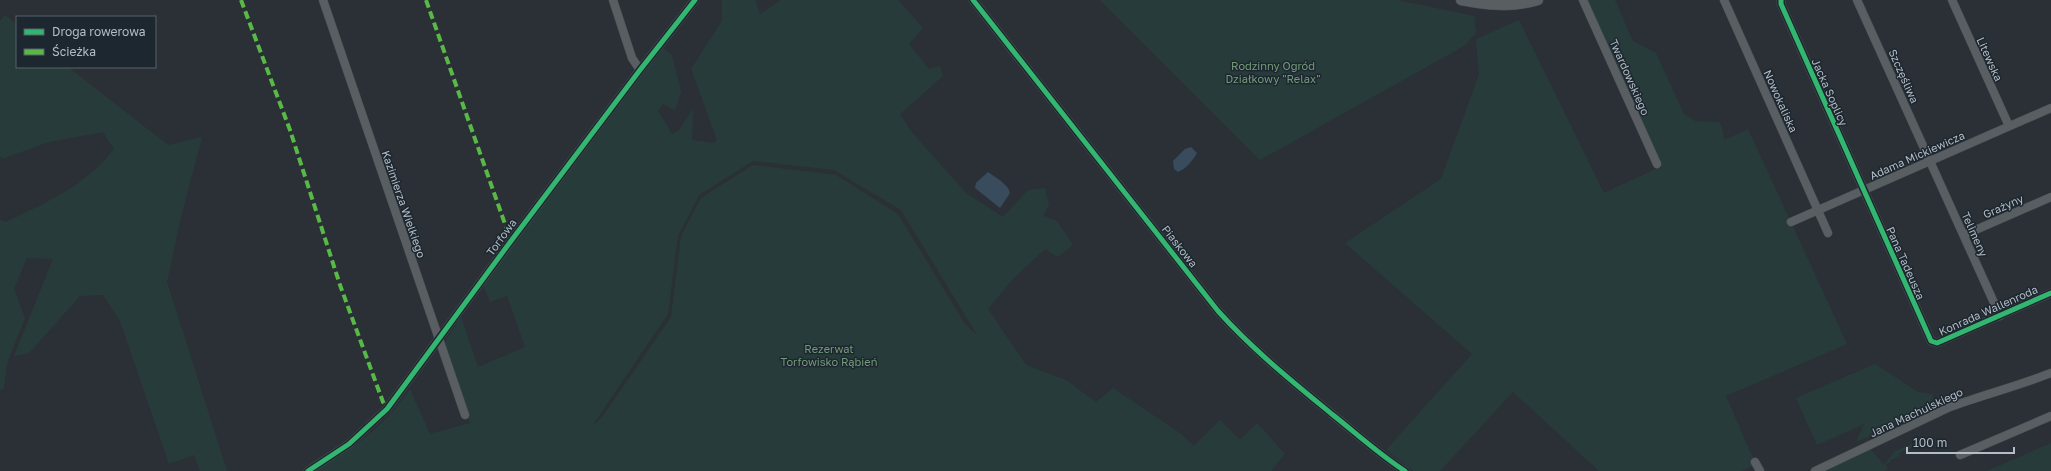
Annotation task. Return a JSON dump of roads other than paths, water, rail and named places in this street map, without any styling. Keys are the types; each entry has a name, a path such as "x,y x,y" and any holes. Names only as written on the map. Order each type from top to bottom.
{"street":[{"name":"Kazimierza Wielkiego","path":"323,0 465,415"},
{"path":"612,0 632,58 640,70"},
{"name":"Torfowa","path":"308,471 349,444 382,414 640,70 695,0"},
{"name":"Piaskowa","path":"973,0 1232,326 1279,371 1405,471"},
{"path":"1461,0 1477,3 1515,6 1537,0"},
{"name":"Twardowskiego","path":"1583,0 1657,164"},
{"name":"Nowokaliska","path":"1724,0 1828,233"},
{"name":"Jacka Soplicy","path":"1781,0 1781,4 1863,191"},
{"name":"Szczęśliwa","path":"1858,0 1930,161"},
{"name":"Litewska","path":"1952,0 2009,126"},
{"name":"Adama Mickiewicza","path":"1791,222 2051,108"},
{"name":"Telimeny","path":"1930,161 2000,316"},
{"name":"Pana Tadeusza","path":"1863,191 1932,343"},
{"name":"Grażyny","path":"1964,235 2051,197"},
{"name":"Konrada Wallenroda","path":"1932,343 1937,343 2051,293"},
{"name":"Jana Machulskiego","path":"1815,471 1950,408 1972,399 2009,389 2051,373"},
{"path":"1960,455 2051,416"},
{"path":"1755,462 1760,471"}],"water":[{"path":"1191,147 1197,153 1184,169 1178,172 1174,169 1173,161 1185,149"},
{"path":"988,172 1001,181 1008,188 1010,193 1000,208 975,188 976,183"}],"park label":[{"name":"Rodzinny Ogród Działkowy \"Relax\"","path":"1273,71"},
{"name":"Rezerwat Torfowisko Rąbień","path":"829,354"}]}
